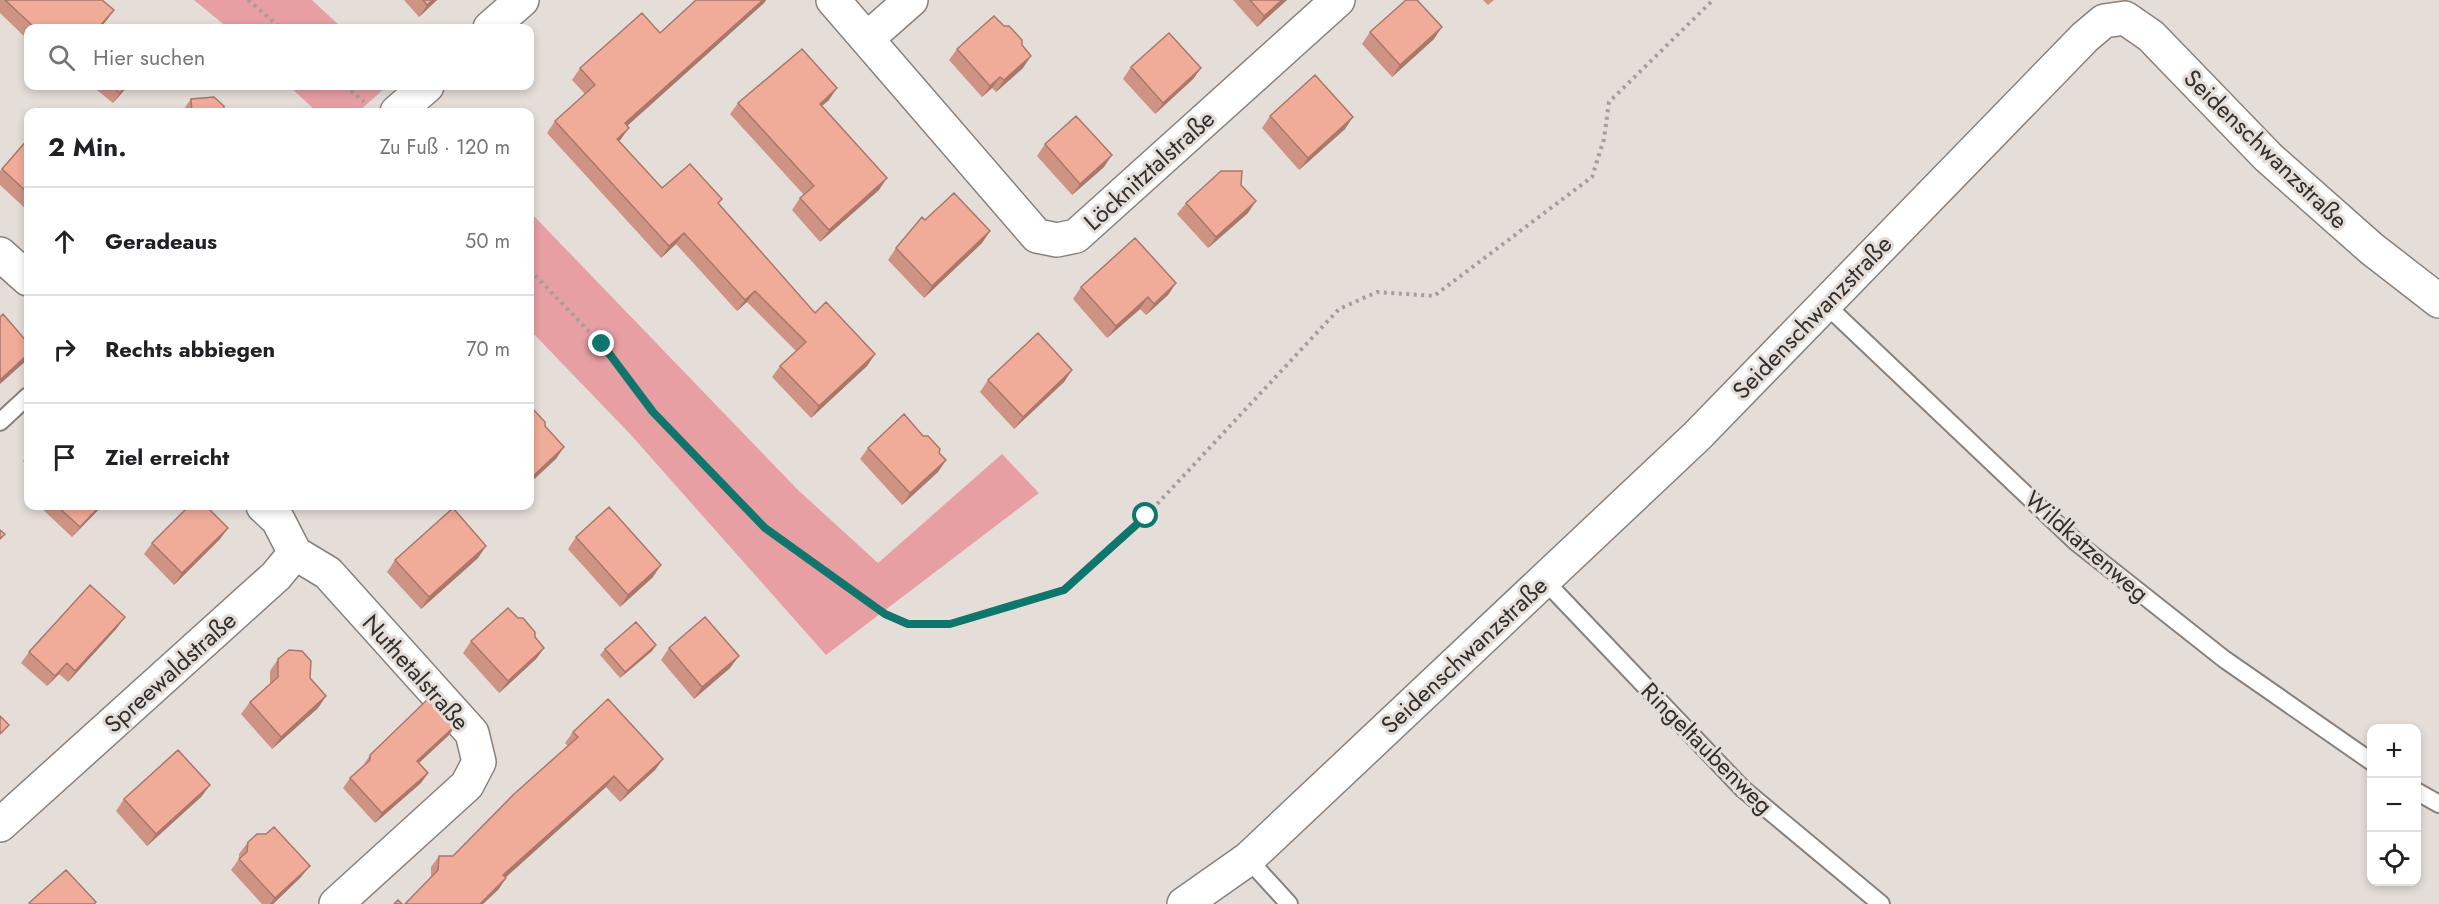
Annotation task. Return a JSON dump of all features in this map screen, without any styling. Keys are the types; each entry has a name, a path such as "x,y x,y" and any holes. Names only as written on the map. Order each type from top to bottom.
{"street":[{"path":"495,24 522,0"},
{"name":"Löcknitztalstraße","path":"833,0 1037,236 1057,240 1076,236 1338,0"},
{"path":"868,38 911,0"},
{"name":"Seidenschwanzstraße","path":"1184,904 1248,859 1697,436 2085,37 2121,9 2151,36 2268,157 2372,249 2439,301"},
{"path":"402,108 422,90"},
{"path":"0,254 24,275"},
{"path":"267,510 278,520 294,553"},
{"name":"Spreewaldstraße","path":"0,825 276,576 294,553"},
{"name":"Nuthetalstraße","path":"294,553 328,573 472,733 479,762 467,785 336,904"}],"lane":[{"name":"Wildkatzenweg","path":"1824,303 2076,542 2224,659 2367,759"},
{"path":"0,422 24,400"},
{"name":"Ringeltaubenweg","path":"1544,580 1743,789 1881,904"},
{"path":"2421,794 2439,804"},
{"path":"1248,859 1289,904"}],"path":[{"path":"248,0 275,24"},
{"path":"534,274 602,344 653,412 765,528 885,614 908,624 950,624 1064,590 1146,516 1339,309 1377,292 1434,297 1592,177 1604,139 1609,102 1713,0"}],"shaded area":[{"path":"194,0 312,0 338,24 223,24"},
{"path":"293,90 383,90 362,108 313,108"},
{"path":"534,216 798,490 878,563 1002,454 1039,493 826,655 631,435 534,334"}],"building":[{"path":"5,0 102,0 114,10 102,24 31,24"},
{"path":"423,0 433,0 427,5"},
{"path":"696,0 763,0 625,123 629,128 617,139 662,188 690,164 722,199 718,203 815,313 826,302 875,354 819,406 780,366 806,342 755,291 745,300 684,233 669,246 555,121 595,85 580,68 642,13 660,33"},
{"path":"1250,0 1282,0 1264,16"},
{"path":"1406,0 1417,0 1442,27 1400,65 1370,32"},
{"path":"994,16 1004,26 1009,26 1022,40 1022,45 1031,56 1004,80 1000,77 990,86 957,49"},
{"path":"1169,33 1201,68 1163,103 1131,67"},
{"path":"802,49 837,88 820,104 887,178 829,230 800,198 814,186 738,103"},
{"path":"1315,75 1353,117 1308,158 1270,116"},
{"path":"214,97 224,108 192,108 191,99"},
{"path":"1076,116 1112,155 1080,184 1045,144"},
{"path":"24,144 24,189 2,169"},
{"path":"1221,171 1242,171 1241,185 1256,201 1216,237 1186,203"},
{"path":"954,193 990,231 932,286 896,248 922,217 925,220"},
{"path":"1135,238 1176,283 1154,304 1148,297 1116,326 1081,287"},
{"path":"3,314 24,338 24,358 0,380 0,317"},
{"path":"1038,333 1072,370 1023,417 988,380"},
{"path":"534,410 545,422 545,426 564,447 534,475"},
{"path":"904,414 923,436 928,436 940,449 939,453 946,460 910,493 868,448"},
{"path":"609,507 661,565 628,595 576,537"},
{"path":"61,510 96,510 80,527"},
{"path":"185,510 210,510 228,528 182,573 152,543"},
{"path":"451,510 455,510 486,546 429,597 395,560"},
{"path":"90,585 125,617 75,671 67,663 55,676 29,652"},
{"path":"508,608 518,618 523,618 535,632 535,637 544,648 508,681 471,641"},
{"path":"705,617 739,656 702,687 669,648"},
{"path":"636,622 656,645 625,672 605,649"},
{"path":"289,650 302,651 311,661 310,678 326,696 281,737 250,702 278,677 278,659"},
{"path":"430,697 456,725 417,761 428,773 382,813 350,778 370,760 370,755"},
{"path":"608,699 663,759 628,791 614,776 503,875 506,878 480,904 405,904 438,870 439,856 453,856 514,794 578,737 573,732"},
{"path":"0,716 9,725 0,734"},
{"path":"178,750 210,785 156,834 124,799"},
{"path":"274,827 310,866 275,898 239,859 247,852 248,842 257,834 266,834"},
{"path":"66,870 96,902 94,904 29,903"}],"route":[{"path":"602,344 653,412 765,528 885,614 908,624 950,624 1064,590 1146,516"}]}
